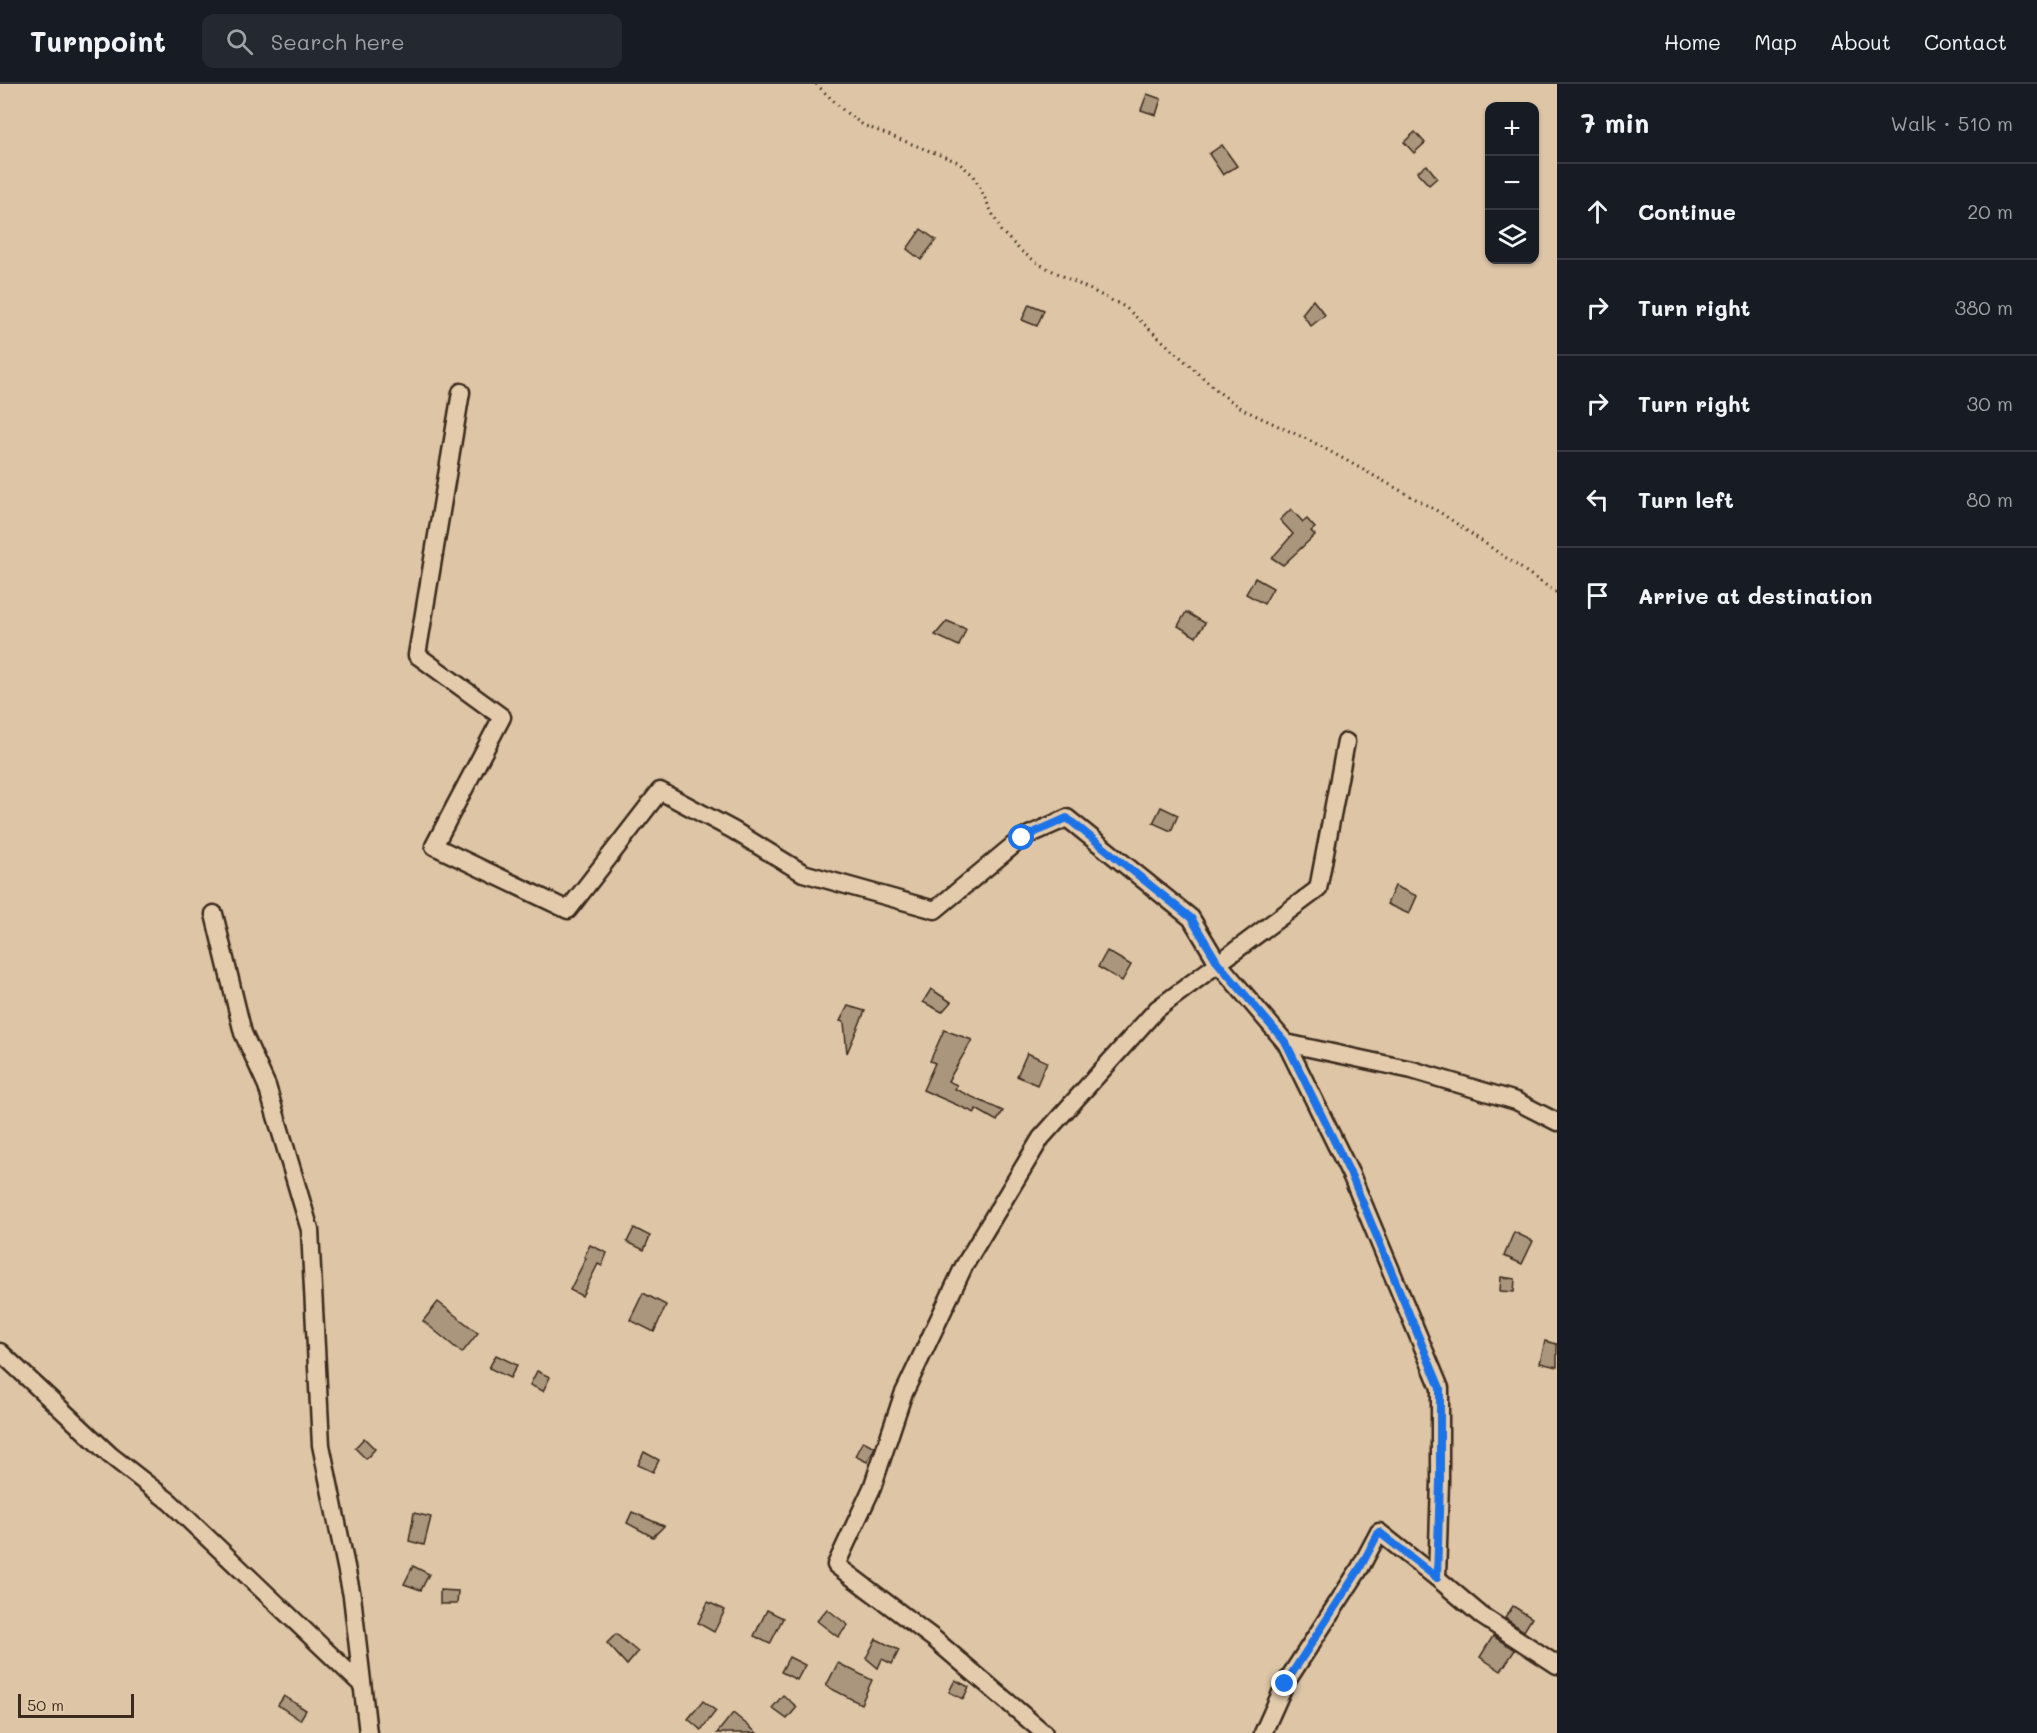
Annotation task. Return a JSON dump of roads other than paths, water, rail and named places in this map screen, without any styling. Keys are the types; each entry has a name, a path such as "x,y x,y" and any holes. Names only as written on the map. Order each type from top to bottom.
{"street":[{"path":"460,392 417,655 502,717 434,846 567,910 660,791 733,830 803,873 935,910 1022,838 1067,818 1191,918 1218,963 1286,1043 1352,1177 1440,1388 1437,1578"},
{"path":"1044,1733 933,1638 836,1565 872,1488 903,1395 964,1266 1041,1137 1157,1009 1318,889 1346,742"},
{"path":"214,914 243,1033 267,1086 310,1230 321,1445 352,1596 368,1733"},
{"path":"1286,1043 1422,1073 1516,1101 1557,1122"},
{"path":"0,1352 110,1455 170,1502 362,1685"},
{"path":"1263,1733 1285,1684 1360,1568 1379,1532 1482,1616 1557,1665"}]}
